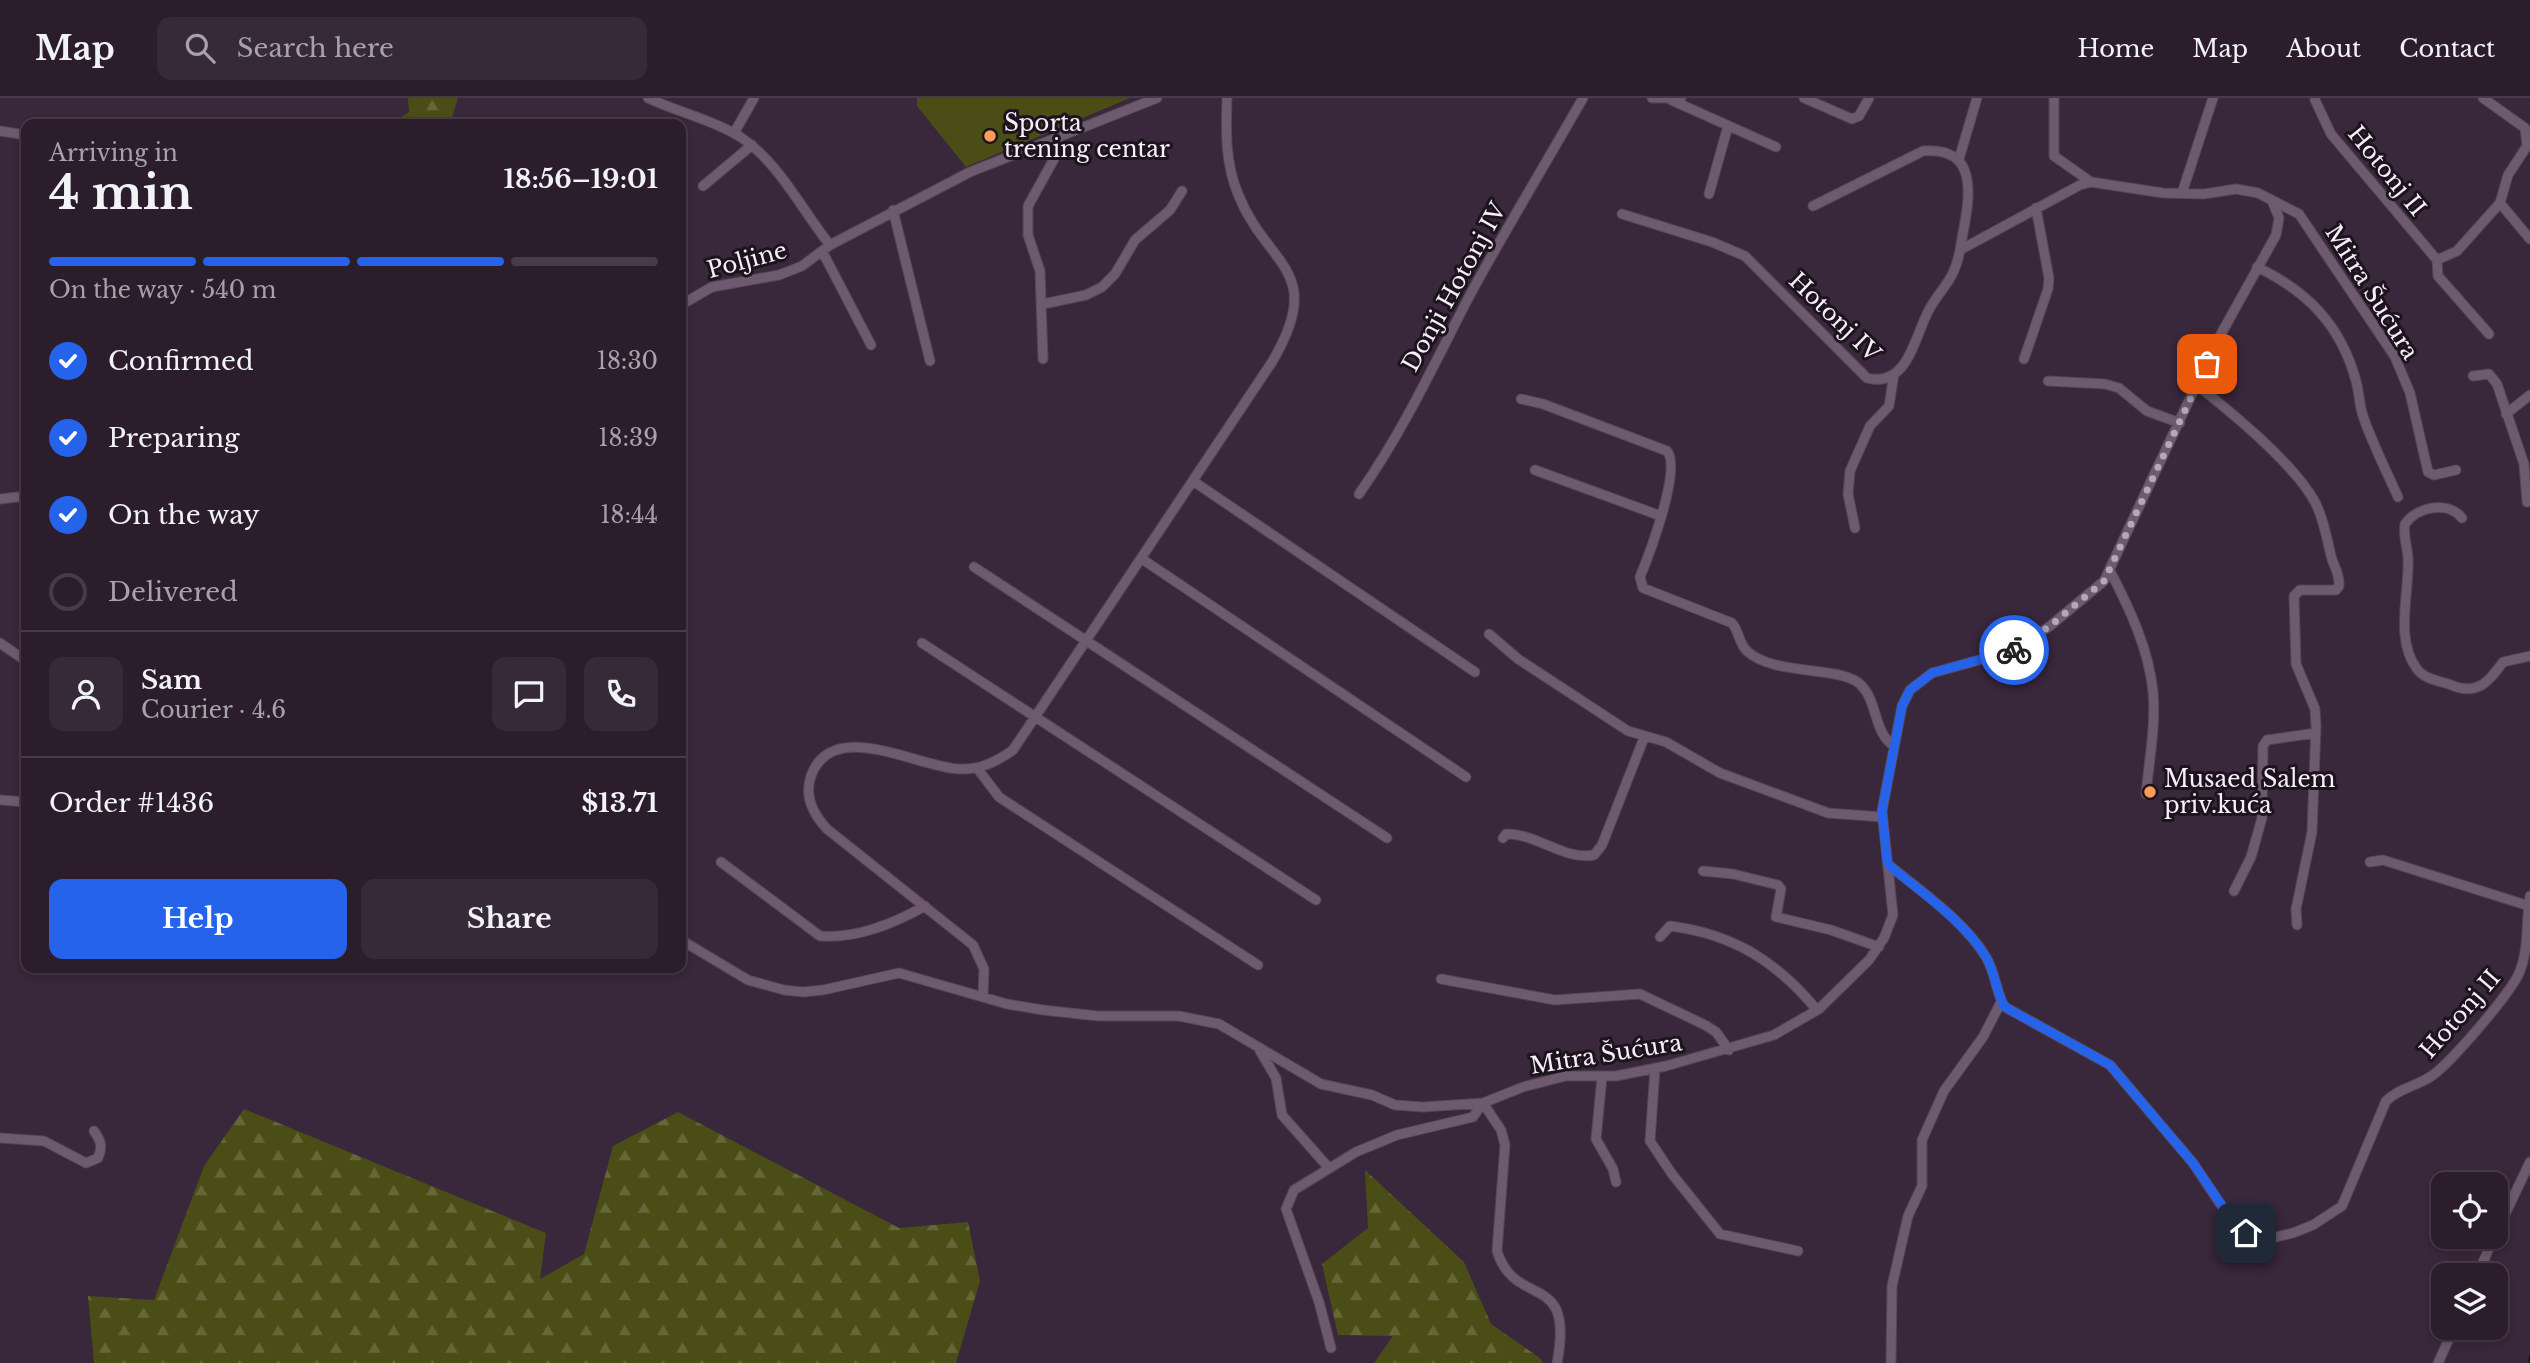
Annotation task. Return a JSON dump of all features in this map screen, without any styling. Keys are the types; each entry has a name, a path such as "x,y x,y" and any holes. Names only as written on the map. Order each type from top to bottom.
{"street":[{"path":"648,98 734,133 752,145 781,176 826,248 871,345"},
{"path":"734,133 754,98"},
{"name":"Poljine","path":"686,301 712,287 779,275 802,266 826,248 970,172 1157,98"},
{"path":"983,997 984,969 973,945 816,817 808,787 813,772 823,758 837,750 855,746 878,749 937,767 977,768 997,762 1013,750 1280,349 1287,334 1294,302 1288,271 1247,212 1231,177 1227,158 1227,98"},
{"name":"Donji Hotonj IV","path":"1359,494 1408,420 1419,391 1498,243 1583,98"},
{"path":"1652,98 1676,99 1776,147"},
{"path":"1804,98 1842,117 1853,119 1859,116 1869,98"},
{"path":"1813,206 1923,151 1931,150 1959,159 1977,98"},
{"path":"2054,98 2054,156 2091,182 2182,193 2213,98"},
{"path":"2437,260 2457,251 2500,203 2508,175 2527,146 2525,128 2483,98"},
{"name":"Hotonj II","path":"2315,100 2339,144 2437,260 2438,276 2489,334"},
{"path":"1709,194 1728,126"},
{"path":"0,131 21,134"},
{"path":"1043,359 1040,271 1028,235 1028,206 1049,170 1058,139"},
{"path":"703,186 752,145"},
{"name":"Hotonj IV","path":"1622,214 1712,242 1745,256 1867,378 1884,380 1895,374 1913,350 1932,304 1952,279 1960,250 1968,190 1967,170 1959,159"},
{"path":"1960,250 2036,208 2091,182"},
{"name":"Mitra Šućura","path":"2182,193 2204,194 2236,189 2258,193 2273,204 2299,214 2395,357 2410,393 2428,472 2434,475 2456,470"},
{"path":"1043,304 1086,295 1102,287 1115,274 1135,240 1170,210 1182,191"},
{"path":"2500,203 2530,239"},
{"name":"Mitra Šućura","path":"1331,1348 1319,1302 1286,1209 1294,1190 1328,1167 1397,1135 1474,1117 1483,1103 1503,1093 1566,1076 1602,1077 1655,1069 1774,1035 1817,1010 1879,947 1893,915 1890,866 1882,817 1902,706 1910,690 1922,678 1932,673 2012,651 2090,595 2110,572 2197,385 2278,228 2279,218 2273,204"},
{"path":"2024,359 2048,289 2049,278 2036,208"},
{"path":"893,211 930,361"},
{"path":"2257,267 2285,281 2308,297 2345,349 2356,381 2362,412 2398,497"},
{"path":"1855,528 1848,494 1850,471 1870,426 1889,406 1895,374"},
{"path":"2473,376 2489,374 2497,384 2524,464 2527,502"},
{"path":"2048,381 2105,384 2119,388 2147,411 2180,423"},
{"path":"2197,385 2241,420 2315,501 2326,529 2339,586 2328,591 2300,590 2294,596 2296,664 2315,709 2316,733 2312,832 2296,909 2297,925"},
{"path":"2506,414 2530,395"},
{"path":"1521,399 1544,404 1667,451 1671,461 1661,516 1640,577 1643,588 1732,623 1745,650 1751,654 1783,667 1843,676 1860,684 1871,702 1882,735 1894,746"},
{"path":"1535,470 1661,516"},
{"path":"1193,481 1475,672"},
{"path":"0,499 21,497"},
{"path":"2462,518 2452,510 2431,509 2409,518 2405,524 2408,569 2406,640 2416,669 2423,675 2456,688 2477,688 2491,680 2503,662 2530,656"},
{"path":"1142,559 1466,777"},
{"path":"974,567 1387,838"},
{"path":"2110,572 2128,605 2151,676 2154,708 2146,794"},
{"path":"1489,634 1518,659 1594,710 1644,738 1666,742 1720,773 1828,813 1882,817"},
{"path":"0,643 21,658"},
{"path":"922,643 1316,900"},
{"path":"2234,891 2251,857 2262,818 2263,746 2267,740 2316,733"},
{"path":"1503,838 1513,833 1580,855 1594,855 1602,845 1644,738"},
{"path":"977,768 999,797 1258,965"},
{"path":"0,800 21,802"},
{"path":"2370,862 2383,860 2529,901"},
{"path":"721,862 820,936 857,933 906,916 925,906"},
{"path":"1890,866 1957,924 1984,954 1998,982 2001,1002 1983,1037 1944,1091 1922,1140 1922,1186 1908,1216 1892,1286 1891,1363"},
{"path":"1703,870 1778,885 1781,889 1776,917 1831,930 1879,947"},
{"name":"Hotonj II","path":"2001,1002 2110,1065 2193,1163 2234,1223 2254,1237 2277,1238 2313,1225 2342,1206 2386,1101 2395,1093 2416,1085 2444,1066 2514,984 2525,953 2529,901"},
{"path":"1660,937 1666,927 1670,926 1739,945 1782,971 1817,1010"},
{"path":"686,943 736,974 785,990 823,990 899,973 983,997 1074,1014 1169,1015 1199,1019 1219,1024 1260,1051 1321,1084 1372,1095 1395,1104 1423,1107 1483,1103 1501,1130 1505,1145 1497,1251 1501,1263 1511,1274 1553,1302 1559,1310 1563,1324 1558,1363"},
{"path":"1441,979 1555,1000 1640,994 1706,1025 1716,1032 1729,1050"},
{"path":"1260,1051 1276,1078 1282,1115 1328,1167"},
{"path":"1655,1069 1650,1140 1672,1174 1720,1234 1798,1251"},
{"path":"1602,1077 1596,1139 1613,1169 1616,1182"},
{"path":"0,1138 44,1140 86,1163 97,1158 100,1153 102,1145 94,1131"},
{"path":"2508,1208 2530,1162"},
{"path":"2438,1363 2449,1340"}],"green space":[{"path":"408,98 458,98 452,119 398,119 409,112"},
{"name":"Sporta trening centar","path":"917,98 1130,98 966,167 917,106"},
{"path":"244,1109 546,1233 540,1279 584,1254 613,1146 678,1112 899,1228 968,1222 980,1281 956,1363 94,1363 88,1296 154,1300 204,1166"},
{"path":"1365,1170 1464,1262 1491,1324 1540,1358 1543,1363 1374,1363 1393,1336 1338,1335 1322,1264 1368,1228"}],"waterway":[{"path":"2530,1357 2530,1363"}],"way so far":[{"path":"2014,650 2050,626 2104,581 2113,567 2207,364"}],"place":[{"name":"Sporta trening centar","path":"990,136"},
{"name":"Musaed Salem priv.kuća","path":"2150,792"}],"route":[{"path":"2014,650 1932,673 1922,678 1910,690 1902,706 1882,811 1881,824 1887,861 1976,943 1993,970 2001,1002 2005,1007 2110,1065 2193,1163 2234,1223 2246,1233"}]}
